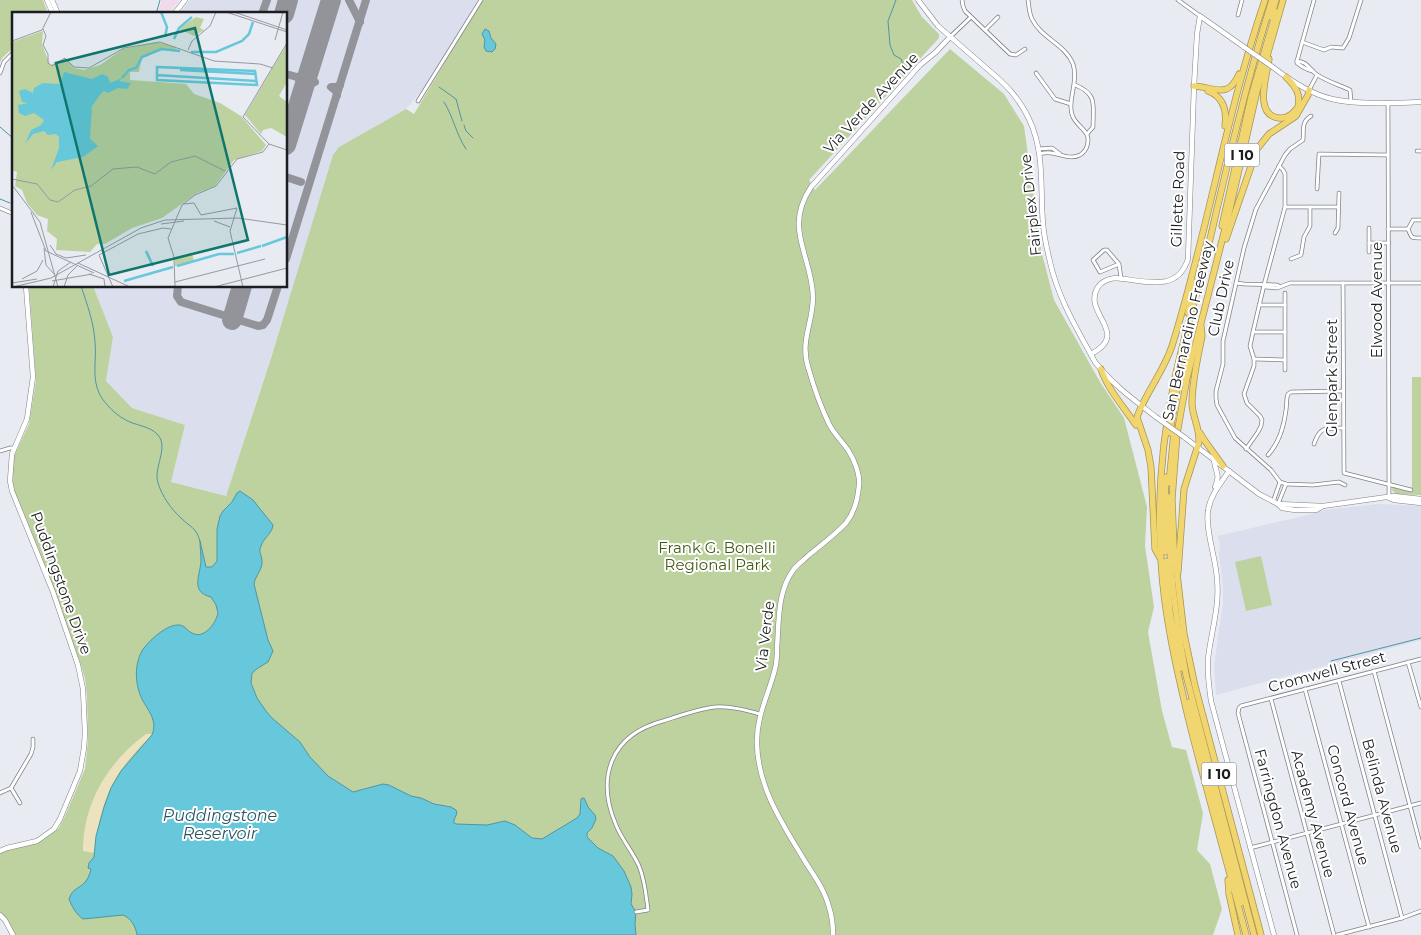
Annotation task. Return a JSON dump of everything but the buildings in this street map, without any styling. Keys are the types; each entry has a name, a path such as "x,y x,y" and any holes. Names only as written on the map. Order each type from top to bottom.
{"highway":[{"path":"1161,560 1155,549 1151,467 1137,420 1137,414 1169,354 1198,253 1238,88 1265,0"},
{"name":"San Bernardino Freeway","path":"1246,935 1195,744 1174,656 1167,618 1161,560 1159,534 1160,492 1170,399 1228,160 1250,74 1272,0"},
{"path":"1228,160 1235,151 1261,48 1280,0"},
{"path":"1254,935 1186,675 1177,629 1171,582 1168,510 1172,440 1184,374 1220,234 1251,97 1280,0"},
{"name":"San Bernardino Freeway","path":"1261,935 1195,686 1184,634 1177,584 1172,518 1176,449 1184,393 1257,91 1273,35 1280,0"},
{"path":"1273,35 1263,96 1264,107 1270,114 1280,118 1289,116 1298,108 1309,90"},
{"path":"1194,86 1218,90 1227,89 1237,79 1251,44"},
{"path":"1286,77 1297,89 1298,108"},
{"path":"1194,86 1216,95 1224,106 1226,118 1223,152"},
{"path":"1213,276 1257,149 1274,130 1296,116 1309,90"},
{"path":"1181,351 1198,253"},
{"path":"1193,307 1194,316 1175,396 1168,449 1164,503 1170,613 1179,659 1250,935"},
{"path":"1177,584 1184,489 1200,436 1194,418 1192,402 1202,336 1201,322"},
{"path":"1100,369 1144,440"},
{"path":"1198,429 1223,466"},
{"path":"1228,868 1229,894 1238,935"}],"main road":[{"path":"47,0 52,12"},
{"path":"52,0 57,12"},
{"path":"176,12 185,0"},
{"name":"Fairplex Drive","path":"918,0 938,26 1000,80 1016,97 1030,119 1039,152 1043,224 1050,264 1064,303 1091,354 1100,369 1117,386 1259,494 1276,503 1323,506 1394,496 1421,499"},
{"path":"1200,16 1286,77 1330,99 1351,102 1421,102"},
{"name":"Gillette Road","path":"1091,354 1103,347 1108,334 1107,326 1094,303 1095,293 1104,280 1120,278 1162,282 1179,276 1186,266 1189,252 1194,86 1200,16"},
{"name":"Via Verde Avenue","path":"811,187 920,65 934,54 950,37"},
{"name":"Via Verde","path":"811,187 802,202 798,220 800,240 813,296 812,310 805,340 806,361 829,424 837,437 849,450 859,482 856,501 847,522 794,568 784,587 780,607 776,667 760,714 757,742 758,762 769,799 821,888 829,906 833,935"},
{"name":"Puddingstone Drive","path":"0,851 38,841 54,829 80,771 85,733 84,689 78,665 54,592 12,491 10,481 14,448 27,419 33,377 26,288"},
{"path":"1214,460 1218,479 1207,516 1218,594 1208,659 1209,686 1211,701 1274,935"},
{"path":"1215,492 1229,471"},
{"name":"Fairplex Drive","path":"1389,498 1421,503"},
{"path":"0,914 6,920 13,935"}],"street":[{"path":"418,101 481,0"},
{"path":"962,0 965,11 1010,54 1016,55 1025,49"},
{"path":"1028,0 1031,17 1035,24 1064,50 1069,57 1075,73 1071,111 1076,122 1085,129 1087,134 1087,146 1081,154 1070,157 1039,152"},
{"path":"1178,0 1200,16"},
{"path":"1238,15 1242,0"},
{"path":"1313,71 1296,64 1314,0"},
{"path":"1302,42 1324,50 1332,47 1343,48 1349,38 1361,0"},
{"path":"950,37 971,17"},
{"path":"985,30 998,17"},
{"path":"0,73 4,62 12,54"},
{"path":"1297,61 1299,60 1307,64 1317,75 1350,90 1351,102"},
{"path":"1304,68 1307,64"},
{"path":"1036,73 1055,99 1071,104"},
{"path":"1309,90 1317,75"},
{"path":"1075,84 1091,94 1093,127 1087,134"},
{"name":"Elwood Avenue","path":"1388,102 1389,498"},
{"name":"Club Drive","path":"1311,116 1305,121 1303,126 1302,140 1287,152 1254,214 1244,248 1223,341 1223,364 1216,390 1216,398 1235,438 1271,470 1280,482 1313,485 1339,482 1345,485"},
{"path":"1051,148 1051,153"},
{"path":"1039,152 1051,148 1060,154"},
{"path":"1317,189 1319,154 1388,155"},
{"path":"1246,449 1258,432 1262,420 1245,399 1246,388 1253,371 1254,359 1250,346 1259,304 1285,207 1285,174 1279,166"},
{"path":"1336,233 1338,228 1339,193"},
{"path":"1285,207 1338,207"},
{"path":"1291,259 1302,255 1304,237 1310,226 1310,207"},
{"path":"0,208 12,213"},
{"path":"1421,220 1413,220 1408,229 1410,236 1421,238"},
{"path":"1369,228 1369,252"},
{"path":"1388,228 1408,229"},
{"path":"1369,243 1389,243"},
{"path":"1119,264 1100,272 1093,260 1104,250 1107,250 1119,264 1120,278"},
{"path":"1236,283 1264,285 1265,287 1290,283 1421,283"},
{"name":"Glenpark Street","path":"1343,283 1344,473 1389,484"},
{"path":"1285,293 1285,370"},
{"path":"1259,304 1285,305"},
{"path":"1253,332 1285,332"},
{"path":"1254,359 1285,360"},
{"path":"1268,455 1280,434 1285,418 1288,394 1291,392 1343,391"},
{"path":"1314,444 1319,432 1323,429 1344,428"},
{"path":"0,451 14,448"},
{"path":"1276,503 1280,482"},
{"path":"1276,503 1286,484"},
{"path":"1389,484 1411,490"},
{"name":"Cromwell Street","path":"1238,708 1421,659"},
{"path":"1408,662 1420,695 1421,707"},
{"path":"1374,672 1421,848"},
{"name":"Belinda Avenue","path":"1339,681 1402,918"},
{"name":"Concord Avenue","path":"1305,690 1368,927"},
{"name":"Academy Avenue","path":"1271,699 1335,935"},
{"path":"636,912 648,910 645,885 639,866 617,828 610,808 608,793 609,768 617,750 630,737 656,723 713,708 733,708 760,714"},
{"name":"Farringdon Avenue","path":"1238,708 1297,935"},
{"path":"0,793 11,788 31,754 33,739"},
{"path":"11,788 20,803"},
{"path":"1250,848 1421,803"},
{"path":"1335,935 1402,918 1421,911"}],"shaded area":[{"path":"162,0 179,0 170,12 158,12"},
{"path":"190,0 478,0 429,82 406,109 339,147 226,496 171,482 185,425 132,408 106,381 113,337 94,288 288,288 288,12 181,12"},
{"path":"1379,504 1421,506 1421,640 1216,695 1214,665 1223,603 1218,536 1325,510"}],"green space":[{"path":"0,0 43,0 47,12 12,12 12,49 0,62"},
{"name":"Frank G. Bonelli Regional Park","path":"482,0 912,0 922,17 939,34 939,38 809,180 815,190 950,49 1004,94 1024,126 1041,250 1054,300 1100,382 1124,418 1147,507 1145,546 1154,607 1148,632 1162,711 1172,747 1186,750 1203,813 1197,850 1210,864 1222,909 1213,935 13,935 0,915 0,851 37,841 59,828 85,769 88,740 85,679 48,575 14,491 12,479 14,456 29,424 36,381 29,288 94,288 113,337 106,381 132,408 185,425 171,482 226,496 272,355 333,155 339,147 406,109 414,114"},
{"path":"1412,377 1421,377 1421,495 1396,494 1392,490 1393,483 1412,487"},
{"path":"1261,556 1272,605 1246,611 1235,562"}],"sand":[{"path":"146,734 152,734 124,765 110,789 100,820 94,853 83,851 84,833 88,816 100,785 120,757"}],"water":[{"path":"485,29 489,31 491,38 496,44 492,52 486,51 484,47 485,40 482,34"},
{"name":"Puddingstone Reservoir","path":"240,491 253,500 273,525 260,548 262,564 254,584 268,640 273,651 268,662 252,673 251,683 257,698 272,718 300,742 310,757 328,776 353,792 383,784 389,785 411,796 434,804 451,807 457,813 454,820 456,824 487,825 505,821 515,825 532,838 542,839 577,818 580,814 581,799 584,798 596,819 592,828 587,833 587,837 598,848 613,856 624,871 631,887 631,904 636,912 636,935 137,935 133,923 123,915 83,919 78,915 69,899 72,892 84,884 89,875 91,869 88,868 89,863 94,857 96,836 111,788 121,771 152,735 154,730 152,716 138,688 136,675 139,657 142,651 158,634 169,627 181,625 196,635 205,632 215,621 218,613 216,605 211,597 204,595 198,587 201,561 200,541 206,567 212,567 217,561 217,529 220,516"}],"waterway":[{"path":"157,12 160,0"},
{"path":"896,0 888,21 890,45 894,55 901,59 903,64 897,77 897,82"},
{"path":"439,87 456,99 462,121"},
{"path":"444,102 466,149"},
{"path":"464,125 466,131 473,138"},
{"path":"0,127 12,137"},
{"path":"0,199 10,203"},
{"path":"82,288 93,328 97,389 114,412 128,421 150,429 158,435 162,446 157,471 158,483 170,506 195,530 200,541"},
{"path":"1331,661 1421,638"}],"taxiway":[{"path":"263,12 267,0"},
{"path":"349,0 360,22"},
{"path":"288,253 366,0"},
{"path":"303,91 301,81 297,77 304,76 309,70"},
{"path":"303,91 307,85 315,82 310,78 309,70"},
{"path":"288,75 297,77"},
{"path":"337,95 336,91 331,87 340,85"},
{"path":"288,178 301,182"},
{"path":"178,288 177,296 181,302 258,326 263,325 267,320 277,288"}],"runway":[{"path":"285,12 288,0"},
{"path":"288,139 331,0"},
{"path":"232,320 241,288"}]}
